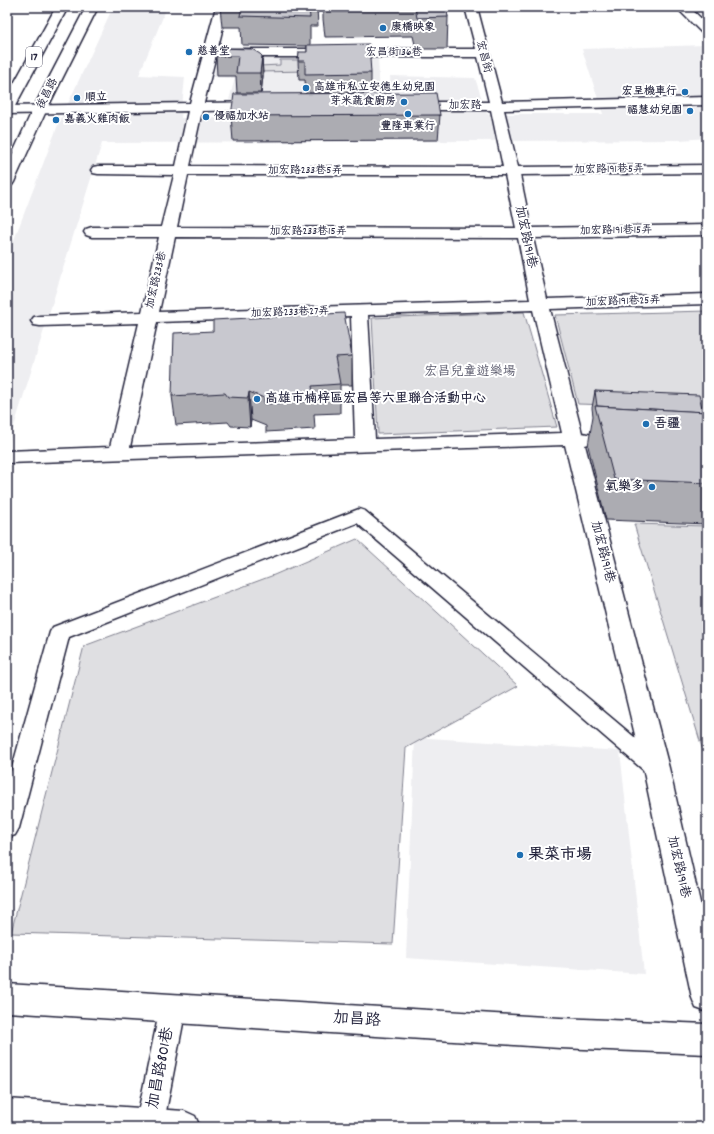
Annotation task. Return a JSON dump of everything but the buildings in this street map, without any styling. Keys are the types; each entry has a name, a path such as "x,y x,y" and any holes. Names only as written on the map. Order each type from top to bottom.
{"street":[{"name":"17","path":"7,109 62,7"},
{"name":"後昌路","path":"7,182 40,109 92,7"},
{"name":"加宏路233巷","path":"119,454 181,170 222,7"},
{"name":"宏昌街","path":"471,7 496,106"},
{"path":"682,7 707,31"},
{"name":"宏昌街136巷","path":"210,53 482,53"},
{"name":"加宏路","path":"393,106 496,106 706,102"},
{"path":"7,109 275,106"},
{"name":"加宏路191巷","path":"496,106 540,304 656,768 707,998"},
{"name":"加宏路191巷5弄","path":"511,171 707,169"},
{"name":"加宏路233巷5弄","path":"98,170 511,171"},
{"name":"加宏路191巷15弄","path":"525,233 707,230"},
{"name":"加宏路233巷15弄","path":"92,232 525,233"},
{"name":"加宏路191巷25弄","path":"540,304 707,299"},
{"name":"加宏路233巷27弄","path":"40,321 540,304"},
{"path":"358,310 365,445"},
{"path":"7,457 573,438 608,440"},
{"name":"加昌路","path":"7,998 560,1034 707,1039"},
{"path":"7,1115 150,1126 184,1127"}],"lane":[{"path":"7,828 60,632 359,515 656,768"},
{"name":"加昌路801巷","path":"150,1126 173,1008"}],"shaded area":[{"path":"113,7 167,7 139,75 185,77 181,118 392,114 390,76 475,78 487,114 603,114 582,49 707,45 707,138 680,140 102,143 7,449 7,258 58,125"},
{"name":"高雄市私立安德生幼兒園","path":"218,56 378,56 380,99 229,100 235,78 213,77"},
{"name":"果菜市場","path":"415,737 620,751 644,974 406,958"}],"green space":[{"path":"280,60 304,60 305,71 260,72 260,66 280,65"},
{"path":"707,311 707,408 578,404 555,315"},
{"name":"宏昌兒童遊樂場","path":"524,312 557,427 378,434 372,318"},
{"path":"634,524 707,526 707,764 637,534"},
{"path":"357,539 518,686 406,748 393,944 11,933 84,646 274,575"}],"place":[{"name":"康橋映象","path":"383,28"},
{"name":"慈善堂","path":"189,52"},
{"name":"高雄市私立安德生幼兒園","path":"306,88"},
{"name":"宏呈機車行","path":"685,92"},
{"name":"順立","path":"77,98"},
{"name":"芽米蔬食廚房","path":"404,102"},
{"name":"福慧幼兒園","path":"690,111"},
{"name":"豐隆車業行","path":"408,114"},
{"name":"優福加水站","path":"206,117"},
{"name":"嘉義火雞肉飯","path":"56,120"},
{"name":"高雄市楠梓區宏昌等六里聯合活動中心","path":"257,399"},
{"name":"吾疆","path":"646,424"},
{"name":"氧樂多","path":"652,487"},
{"name":"果菜市場","path":"520,855"}]}
